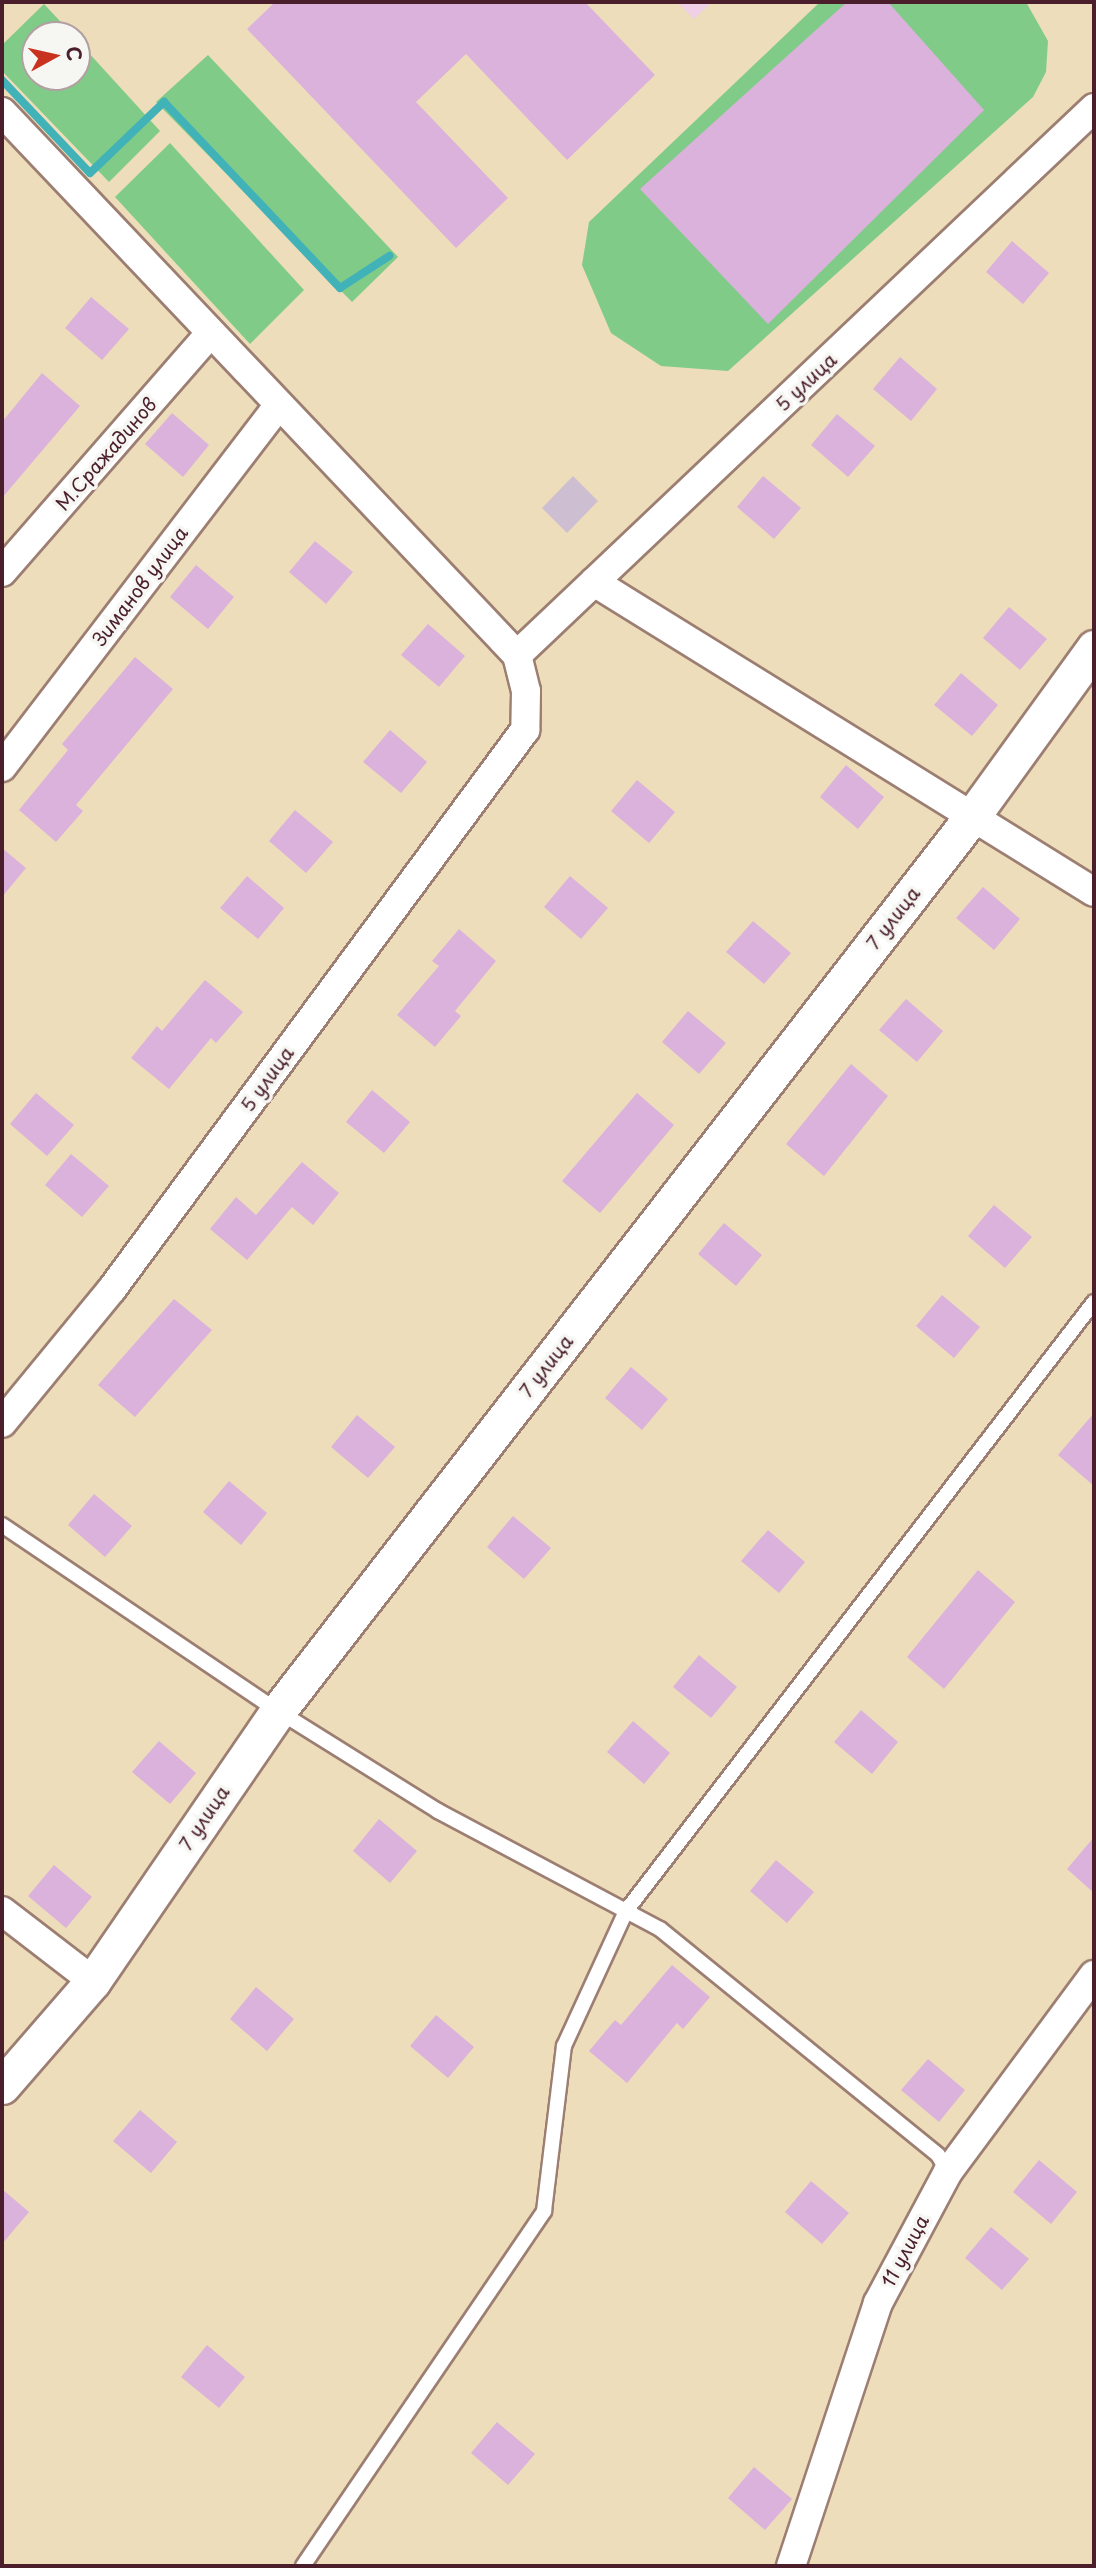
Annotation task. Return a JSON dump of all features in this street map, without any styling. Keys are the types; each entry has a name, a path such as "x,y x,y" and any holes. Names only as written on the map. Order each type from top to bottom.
{"street":[{"name":"5 улица","path":"2,1423 112,1289 525,730 526,691 517,655 1094,108"},
{"path":"2,112 209,335 517,655"},
{"name":"М.Сражадинов","path":"2,572 209,335"},
{"name":"Зиманов улица","path":"2,767 278,406"},
{"path":"594,582 1094,892"},
{"name":"7 улица","path":"2,2086 93,1981 278,1711 971,818 1094,648"},
{"path":"2,1911 93,1981"},
{"name":"11 улица","path":"791,2566 878,2303 948,2172 1094,1975"}],"lane":[{"path":"303,2566 544,2211 564,2046 626,1911 1094,1302"},
{"path":"2,1525 278,1711 438,1811 660,1929 938,2155 948,2172"}],"shaded area":[{"path":"677,2 712,2 694,19"},
{"path":"573,476 598,501 567,533 542,508"}],"green space":[{"path":"820,2 1026,2 1048,41 1046,72 1033,97 728,371 661,366 611,333 582,265 589,222"},
{"path":"44,4 60,21 27,21"},
{"path":"21,26 21,91 2,71 2,45"},
{"path":"91,55 160,131 109,182 21,91 91,91"},
{"path":"208,55 398,257 352,302 156,102"},
{"path":"170,143 304,290 250,344 115,197"}],"building":[{"path":"275,2 585,2 655,75 567,160 466,54 416,102 508,198 456,248 247,29"},
{"path":"847,2 888,2 984,110 768,324 640,189"},
{"path":"1012,241 1049,273 1023,304 986,272"},
{"path":"91,297 129,329 102,360 65,328"},
{"path":"900,357 937,389 911,421 873,389"},
{"path":"42,373 80,406 2,498 2,422"},
{"path":"172,413 209,445 183,477 145,444"},
{"path":"837,414 875,446 848,477 811,445"},
{"path":"763,476 801,508 774,539 737,507"},
{"path":"315,541 353,572 326,604 289,572"},
{"path":"196,565 234,597 208,629 170,597"},
{"path":"1009,607 1047,639 1020,670 983,638"},
{"path":"428,624 465,656 439,687 401,655"},
{"path":"135,657 173,689 76,805 83,811 56,842 19,810 68,750 62,744"},
{"path":"961,673 998,705 972,736 934,705"},
{"path":"390,730 427,762 401,793 363,762"},
{"path":"846,765 884,797 858,829 820,797"},
{"path":"637,780 675,812 649,843 611,811"},
{"path":"295,810 333,842 306,873 269,841"},
{"path":"2,848 26,868 2,897"},
{"path":"247,876 284,908 258,939 220,908"},
{"path":"570,876 608,908 581,939 544,907"},
{"path":"983,887 1020,919 994,950 956,918"},
{"path":"753,921 791,953 764,984 726,952"},
{"path":"459,929 496,961 455,1011 461,1016 435,1047 397,1015 439,966 432,961"},
{"path":"205,980 243,1012 216,1043 211,1038 169,1089 131,1058 157,1026 162,1031"},
{"path":"906,999 943,1031 917,1062 879,1030"},
{"path":"688,1011 726,1043 699,1074 662,1042"},
{"path":"851,1064 888,1096 824,1176 786,1144"},
{"path":"372,1090 410,1122 384,1153 346,1122"},
{"path":"36,1093 74,1125 47,1156 10,1124"},
{"path":"637,1093 674,1125 600,1213 562,1181"},
{"path":"71,1154 109,1186 82,1217 45,1185"},
{"path":"302,1162 339,1193 313,1225 292,1207 247,1260 210,1229 236,1197 256,1215"},
{"path":"994,1205 1032,1237 1005,1268 968,1236"},
{"path":"724,1223 762,1255 736,1286 698,1254"},
{"path":"942,1295 980,1327 954,1358 916,1326"},
{"path":"174,1299 212,1330 135,1417 98,1385"},
{"path":"631,1367 668,1399 642,1430 605,1398"},
{"path":"1094,1413 1094,1486 1058,1455"},
{"path":"357,1415 395,1447 368,1478 331,1447"},
{"path":"229,1481 267,1513 241,1545 203,1512"},
{"path":"94,1494 132,1526 105,1557 68,1525"},
{"path":"513,1516 551,1548 524,1579 487,1547"},
{"path":"768,1530 805,1562 779,1593 741,1561"},
{"path":"978,1570 1015,1602 944,1689 907,1657"},
{"path":"699,1655 737,1687 711,1718 673,1687"},
{"path":"861,1710 898,1742 872,1774 834,1742"},
{"path":"633,1721 670,1753 644,1784 607,1752"},
{"path":"159,1741 196,1773 170,1804 132,1772"},
{"path":"379,1819 417,1851 390,1883 353,1851"},
{"path":"1094,1837 1094,1893 1067,1869"},
{"path":"776,1860 814,1892 787,1923 750,1891"},
{"path":"54,1865 92,1897 66,1928 28,1896"},
{"path":"672,1965 710,1997 683,2029 677,2023 627,2083 589,2051 615,2020 621,2025"},
{"path":"256,1987 294,2019 267,2051 230,2019"},
{"path":"436,2015 474,2047 448,2078 410,2046"},
{"path":"928,2059 965,2090 939,2122 901,2090"},
{"path":"140,2110 177,2142 151,2173 113,2141"},
{"path":"1039,2160 1077,2192 1051,2224 1013,2192"},
{"path":"811,2181 849,2213 822,2244 785,2212"},
{"path":"2,2189 29,2212 2,2244"},
{"path":"991,2227 1029,2259 1002,2290 965,2258"},
{"path":"207,2345 245,2377 219,2408 181,2377"},
{"path":"497,2422 535,2454 508,2485 471,2453"},
{"path":"754,2467 792,2499 765,2530 728,2498"}],"waterway":[{"path":"2,80 90,173 164,102 340,288 389,256"}]}
